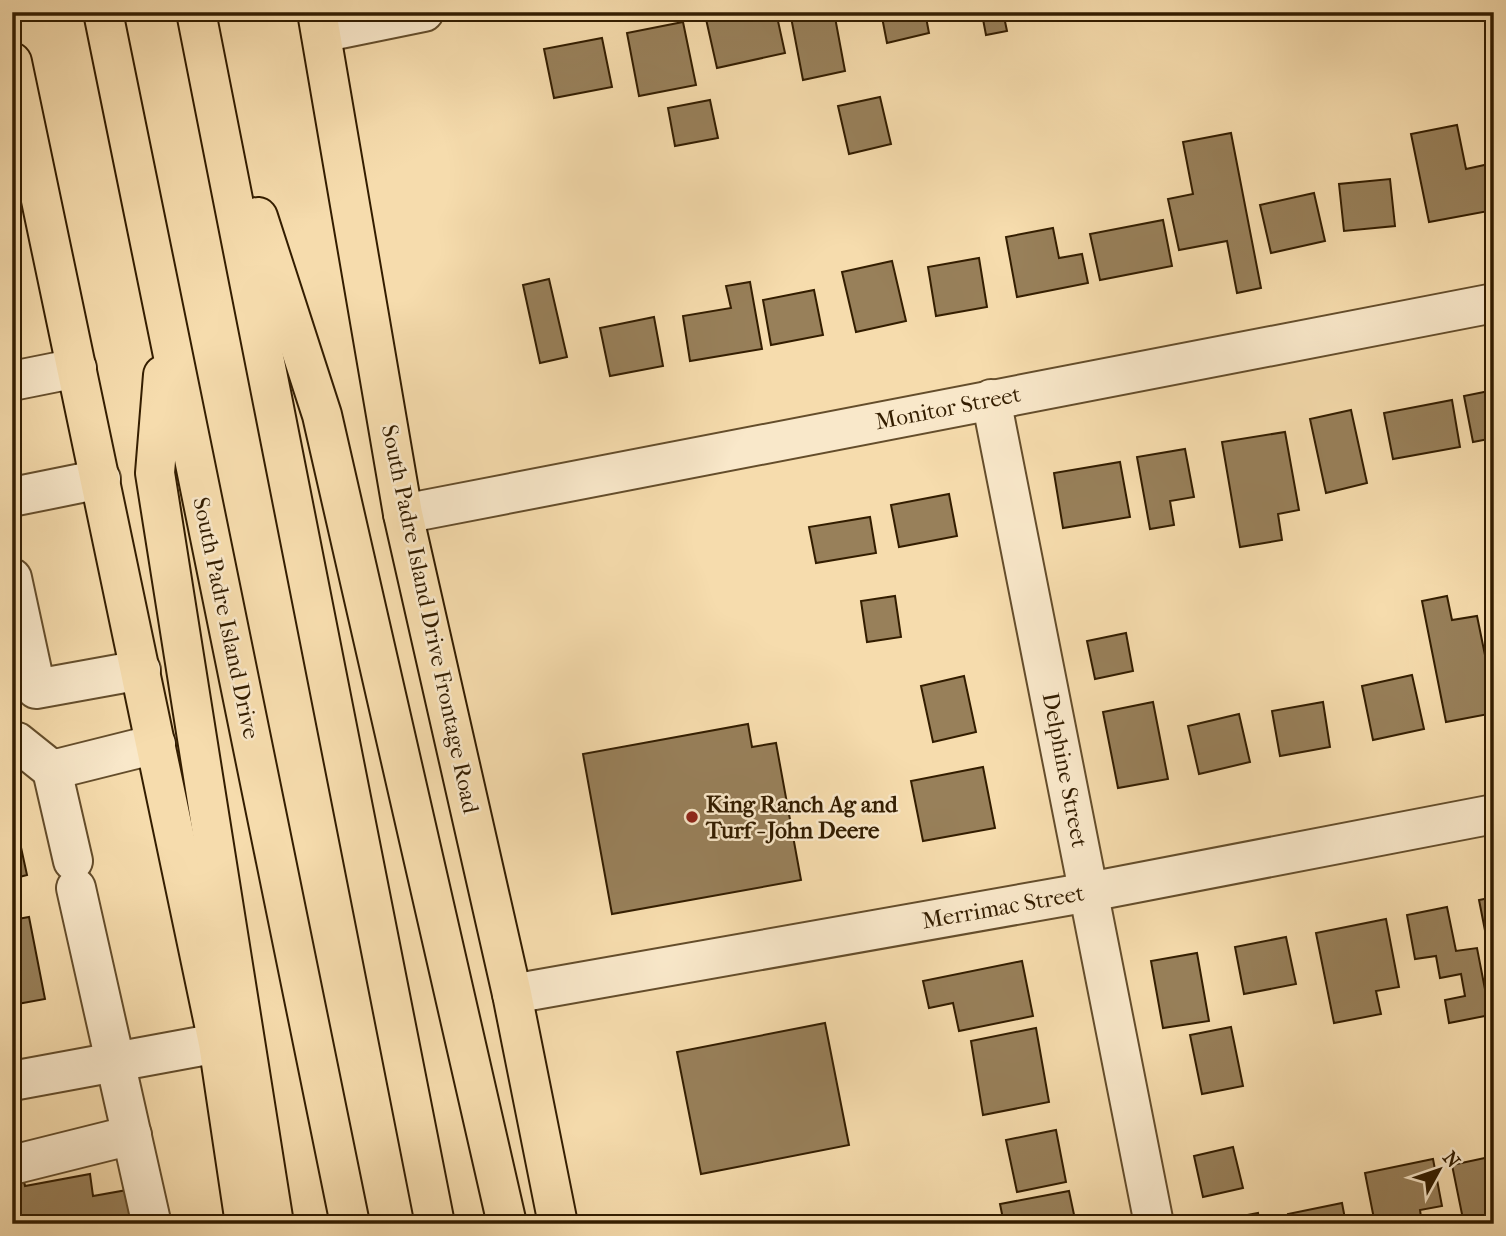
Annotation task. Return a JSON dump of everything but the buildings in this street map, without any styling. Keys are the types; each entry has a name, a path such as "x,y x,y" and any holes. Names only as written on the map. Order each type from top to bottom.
{"main road":[{"name":"South Padre Island Drive","path":"103,12 350,1224"},
{"name":"South Padre Island Drive Frontage Road","path":"319,22 403,514 512,994 558,1224"},
{"path":"200,29 435,1224"},
{"path":"200,29 322,415 507,1224"},
{"path":"14,74 102,480 218,1042 245,1224"},
{"path":"167,331 155,473 274,1224"}],"street":[{"path":"319,22 424,12"},
{"name":"Monitor Street","path":"403,514 1494,303"},
{"path":"12,381 78,368"},
{"name":"Delphine Street","path":"991,399 1154,1224"},
{"path":"12,497 102,480"},
{"path":"12,578 24,692 141,670"},
{"path":"12,743 18,742 52,770 150,1221"},
{"path":"52,770 156,744"},
{"name":"Merrimac Street","path":"512,994 1090,892 1494,814"},
{"path":"12,1081 218,1042"},
{"path":"12,1165 131,1135"}],"place":[{"name":"King Ranch Ag and Turf - John Deere","path":"692,817"}]}
